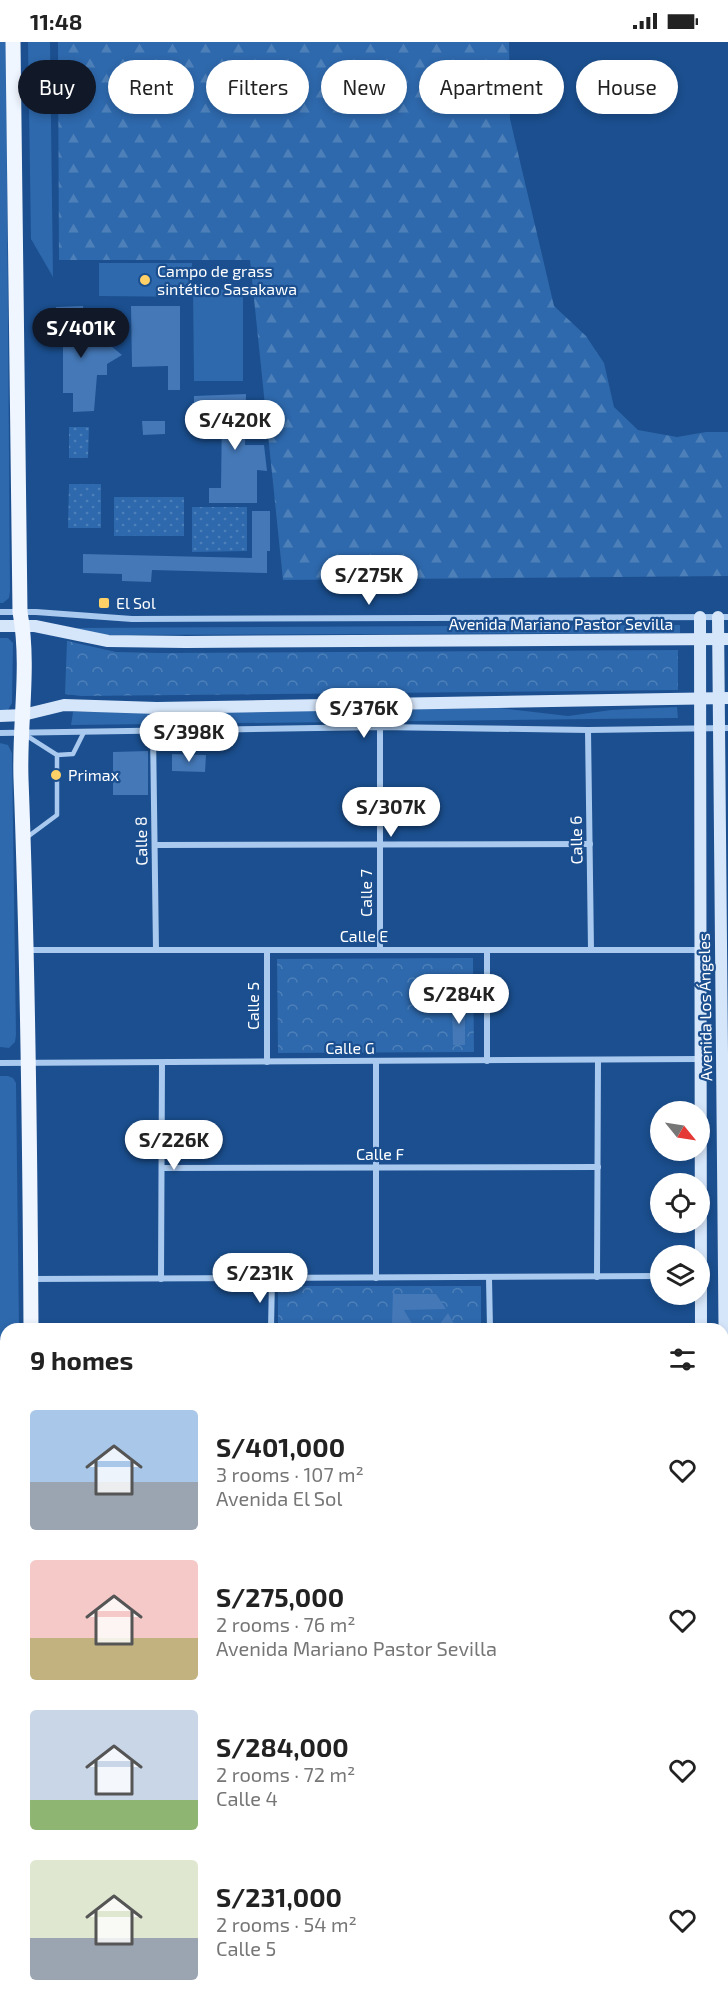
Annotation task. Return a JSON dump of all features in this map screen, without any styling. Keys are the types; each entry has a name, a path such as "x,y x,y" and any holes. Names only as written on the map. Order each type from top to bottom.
{"main road":[{"path":"13,42 21,619 25,678 21,732 28,950 31,1323"}],"street":[{"name":"Avenida Mariano Pastor Sevilla","path":"0,612 108,641 723,639"},
{"name":"Avenida Los Ángeles","path":"700,617 700,1245"},
{"name":"Avenida Mariano Pastor Sevilla","path":"0,626 21,619 723,617"},
{"name":"Avenida Los Ángeles","path":"723,617 725,1323"},
{"path":"0,716 23,715 64,705 157,708 723,698"},
{"path":"0,733 380,727 588,730 723,728"},
{"name":"Calle 7","path":"380,727 380,950"},
{"name":"Calle 6","path":"588,730 591,950"},
{"name":"Calle 8","path":"153,732 156,950"},
{"path":"155,845 590,844"},
{"name":"Calle E","path":"28,950 700,950"},
{"name":"Calle 5","path":"267,950 267,1062"},
{"path":"487,950 487,1061"},
{"name":"Calle G","path":"0,1063 701,1059"},
{"path":"597,1277 598,1060"},
{"path":"376,1061 376,1278"},
{"path":"161,1279 162,1063"},
{"name":"Calle F","path":"162,1168 598,1167"},
{"path":"31,1279 650,1276"},
{"path":"489,1278 490,1323"},
{"path":"272,1279 272,1323"},
{"name":"Avenida Los Ángeles","path":"701,1305 701,1323"}],"lane":[{"path":"21,732 57,755 73,754 84,732"},
{"path":"24,840 57,815 57,755"}],"green space":[{"path":"0,42 6,42 10,591 9,598 3,603 0,603"},
{"path":"28,42 50,42 50,60 28,60"},
{"path":"58,42 509,42 509,60 419,60 419,114 510,114 554,306 586,336 604,363 614,407 638,430 677,437 706,432 728,432 728,576 283,580 250,260 59,260 58,114 96,114 96,60 58,60"},
{"path":"29,114 51,114 53,277 31,239"},
{"name":"Campo de grass sintético Sasakawa","path":"99,263 192,263 191,297 99,296"},
{"path":"243,289 243,381 194,381 193,290"},
{"path":"69,427 89,427 88,458 69,458"},
{"path":"69,484 101,484 101,528 68,528"},
{"path":"114,497 184,497 184,536 114,536"},
{"path":"192,507 247,507 247,551 192,552"},
{"path":"680,625 680,633 102,635 74,628"},
{"path":"0,638 8,638 13,643 12,703 8,710 0,711"},
{"path":"67,641 116,652 160,653 678,650 678,690 81,696 65,694"},
{"path":"677,707 678,718 71,725 73,712 500,708 568,716 611,710"},
{"path":"0,743 8,745 12,753 16,1035 15,1042 9,1048 0,1047"},
{"path":"473,958 474,1052 278,1053 277,959"},
{"path":"0,1076 8,1076 16,1083 19,1323 0,1323"},
{"path":"278,1286 481,1286 481,1323 278,1323"}],"building":[{"path":"83,306 85,347 111,346 122,355 107,364 107,375 97,375 94,411 73,412 73,393 63,393 63,327 57,327 56,307"},
{"path":"131,306 180,306 180,390 168,390 168,366 132,367"},
{"path":"246,394 245,445 264,445 267,471 257,470 257,503 209,503 209,488 221,488 222,409 194,410 194,396"},
{"path":"142,421 165,421 165,434 143,435"},
{"path":"252,511 270,511 270,551 267,551 267,573 152,570 151,582 122,581 122,574 83,573 83,554 252,558"},
{"path":"148,751 148,795 113,795 113,752"},
{"path":"172,754 206,755 205,772 172,771"},
{"path":"452,1006 465,1006 465,1045 453,1045"},
{"path":"393,1290 395,1294 436,1294 446,1309 404,1310 412,1323 392,1323"},
{"path":"448,1313 454,1323 440,1323"}],"place":[{"name":"Campo de grass sintético Sasakawa","path":"145,280"},
{"name":"El Sol","path":"104,603"},
{"name":"Primax","path":"56,775"}]}
